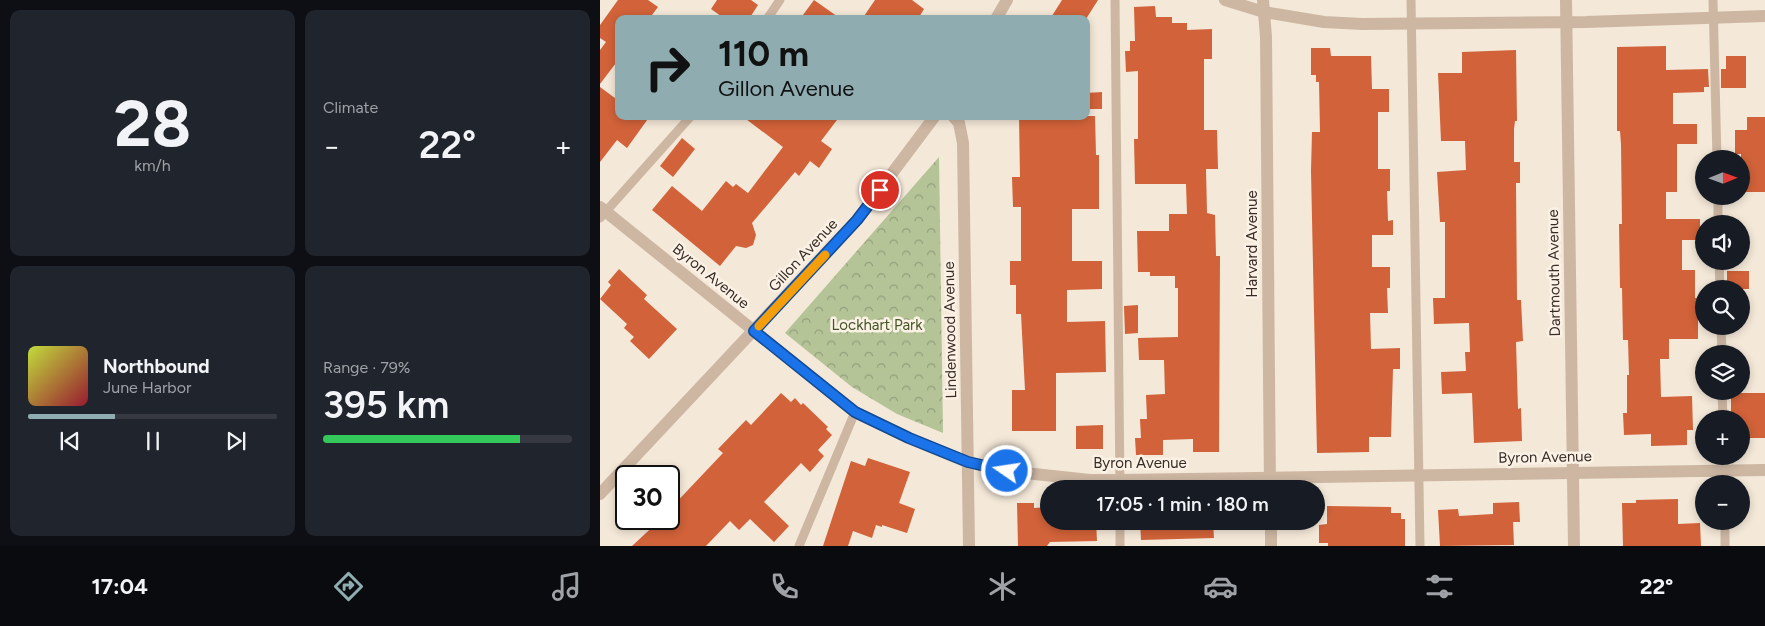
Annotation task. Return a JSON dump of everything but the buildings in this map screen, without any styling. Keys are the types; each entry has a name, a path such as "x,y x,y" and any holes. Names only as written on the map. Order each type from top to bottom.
{"street":[{"path":"998,15 1007,0"},
{"path":"1225,0 1263,6 1324,22 1411,24 1566,22 1765,16"},
{"name":"Dartmouth Avenue","path":"1566,0 1574,546"},
{"name":"Harvard Avenue","path":"1263,6 1266,37 1270,480"},
{"name":"Gillon Avenue","path":"600,494 857,220 932,120"},
{"name":"Lindenwood Avenue","path":"956,120 959,123 963,143 969,546"},
{"name":"Byron Avenue","path":"602,212 855,412 909,438 968,462 1007,471 1090,480"},
{"name":"Byron Avenue","path":"1325,480 1418,476 1765,470"},
{"path":"1271,530 1271,546"}],"lane":[{"path":"770,15 780,0"},
{"path":"1115,0 1120,480"},
{"path":"1411,0 1420,546"},
{"path":"1713,0 1717,150"},
{"path":"602,212 687,120"},
{"path":"799,546 855,412"},
{"path":"1724,465 1724,475"},
{"path":"1120,530 1120,546"},
{"path":"1725,530 1725,546"}],"green space":[{"name":"Lockhart Park","path":"939,157 943,433 897,414 852,387 785,333"}],"slow traffic":[{"path":"759,326 825,255"}],"route":[{"path":"880,190 857,220 754,331 855,412 909,438 968,462 1007,471"}]}
